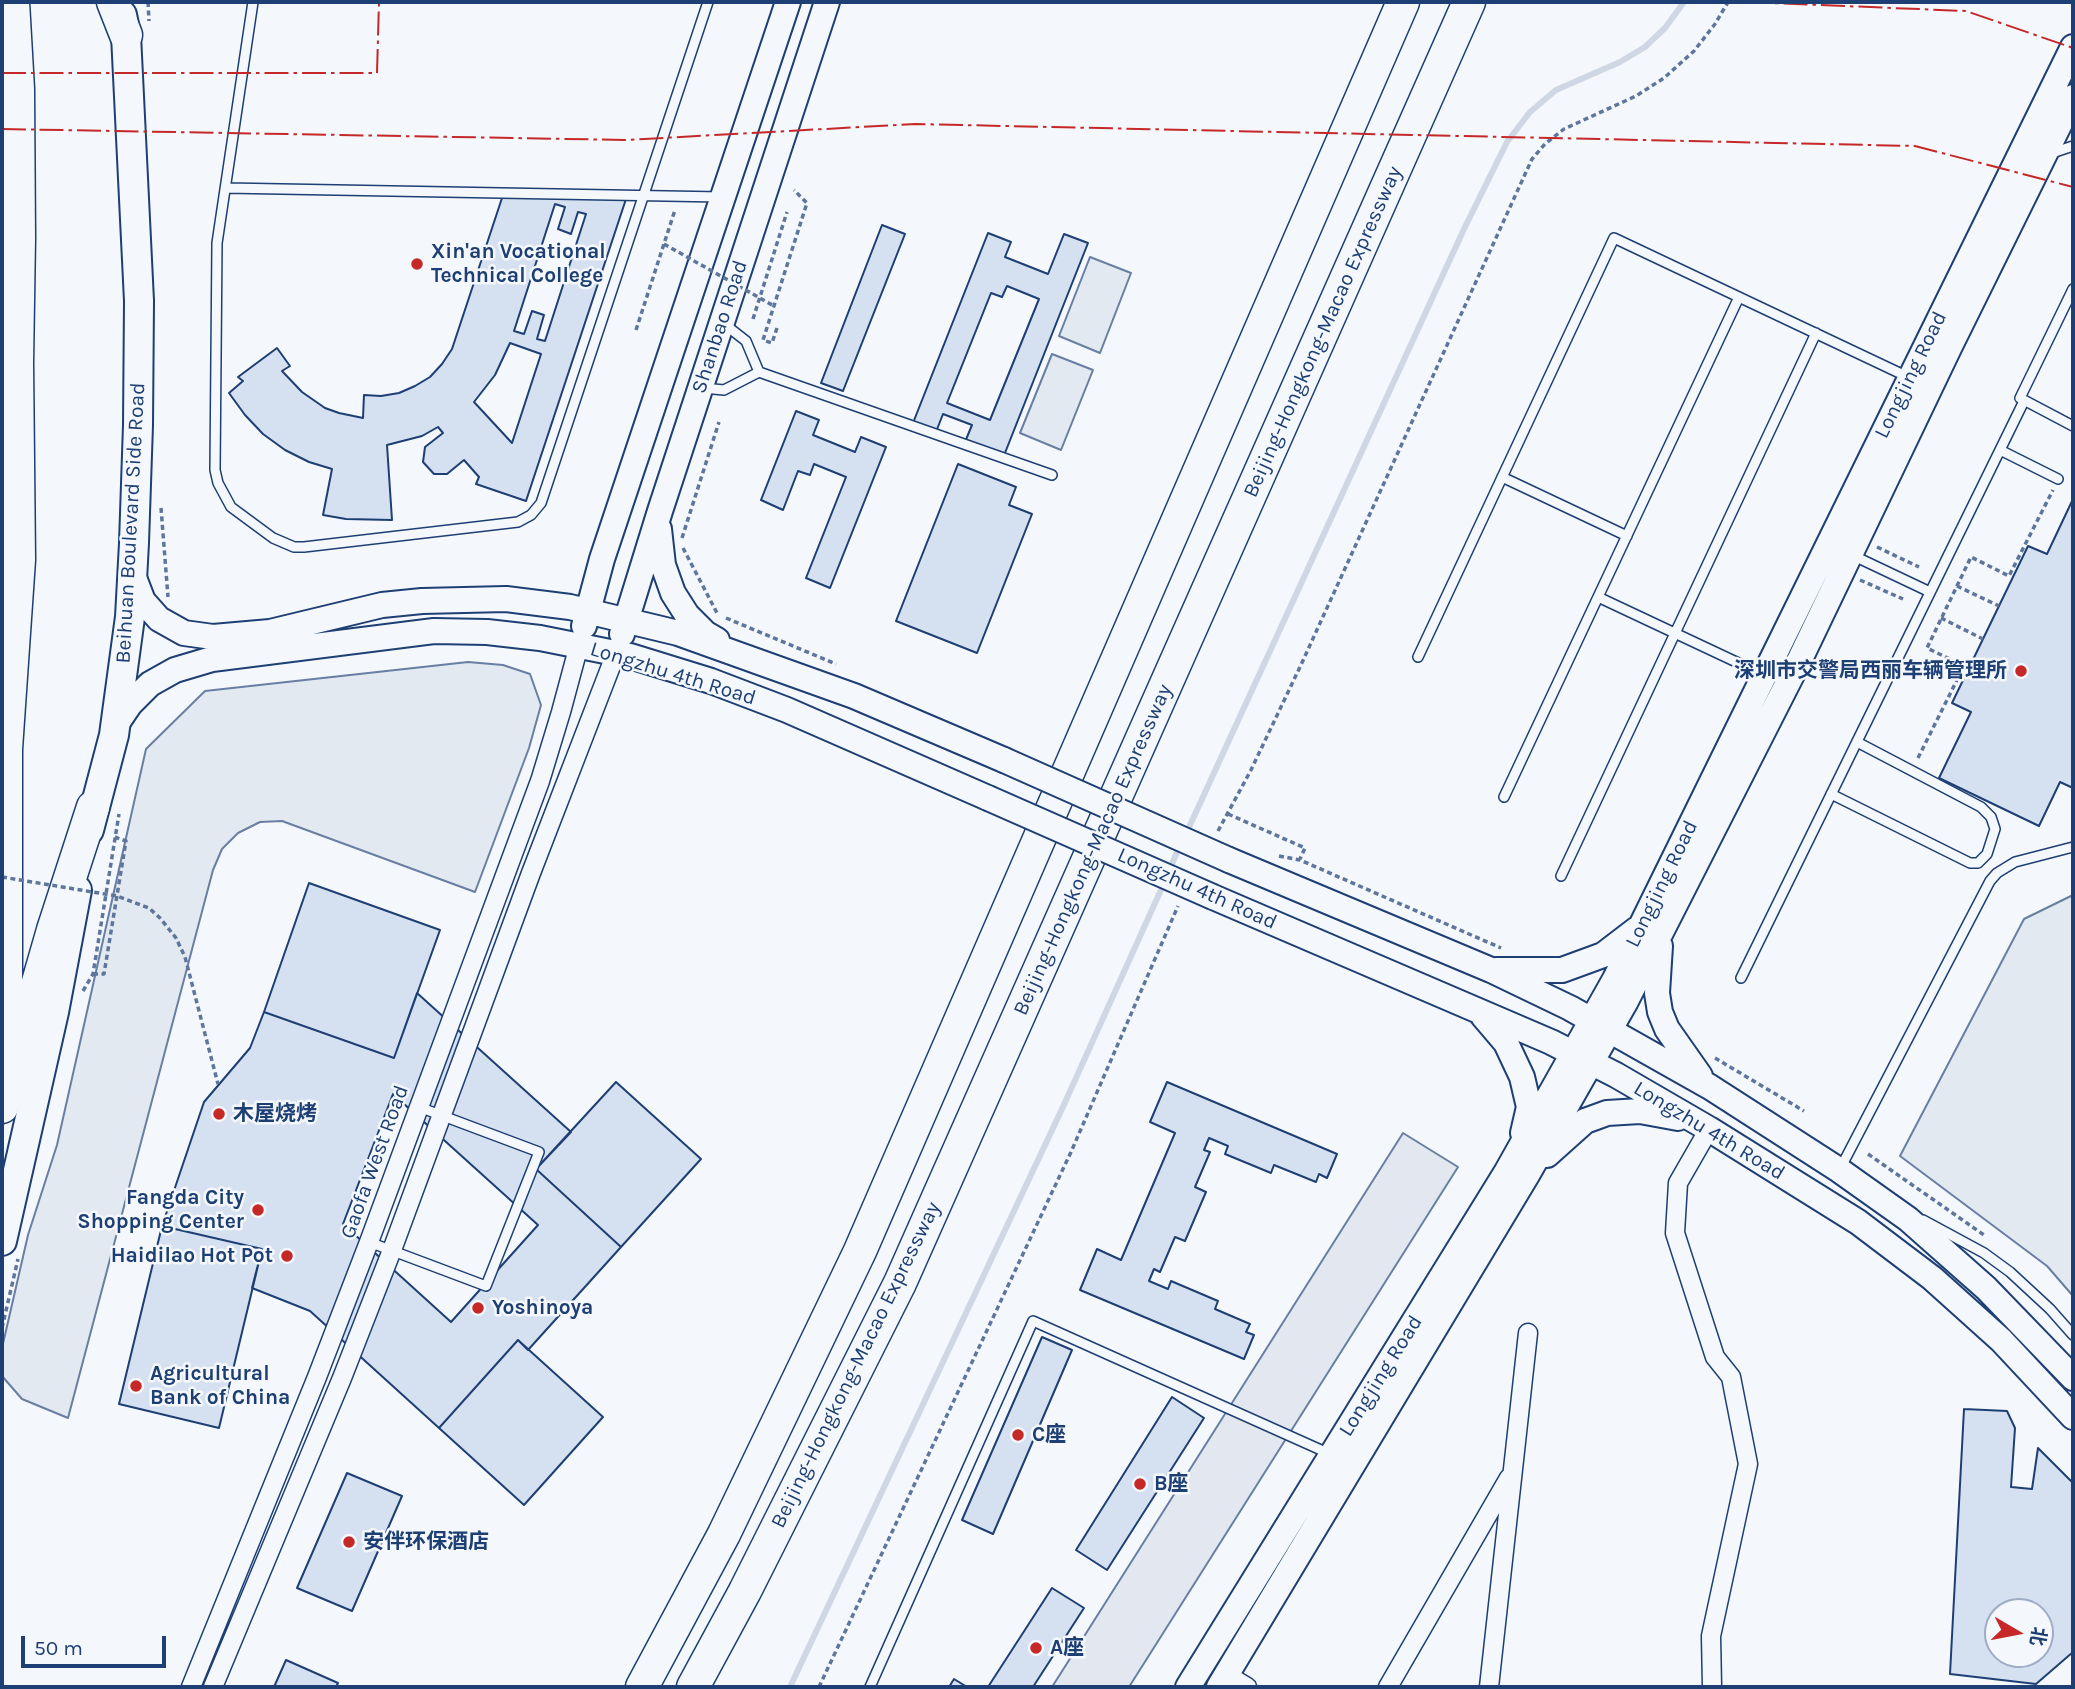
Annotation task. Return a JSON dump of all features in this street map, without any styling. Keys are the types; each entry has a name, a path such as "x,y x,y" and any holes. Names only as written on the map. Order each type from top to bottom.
{"highway":[{"path":"2,1050 6,993 6,749 19,560 18,116 13,2"},
{"path":"113,2 126,35"},
{"path":"642,1687 724,1534 859,1251 1403,2"},
{"name":"Beijing-Hongkong-Macao Expressway","path":"693,1687 746,1591 900,1283 1469,2"},
{"path":"1419,115 1471,45 1490,2"},
{"path":"2,482 17,363"},
{"path":"2,1107 53,930 107,805"}],"main road":[{"name":"Beihuan Boulevard Side Road","path":"2,1241 54,1012 107,805 130,617 138,425 139,301 126,35 119,2"},
{"path":"126,2 126,35"},
{"name":"Shanbao Road","path":"579,645 606,546 788,2"},
{"name":"Shanbao Road","path":"616,653 827,2"},
{"name":"Longjing Road","path":"1652,928 1764,675 2073,47"},
{"name":"Longjing Road","path":"1231,1683 1583,1058 1801,657 2073,97"},
{"path":"660,511 659,537 663,565 673,593 687,615 705,633 743,656"},
{"name":"Longzhu 4th Road","path":"132,571 150,612 172,629 198,636 233,637 261,634 382,605 506,599 549,603 669,630 854,696 1229,860 1496,959 1601,1025 1710,1087 1890,1205 1986,1288 2073,1378"},
{"name":"Longzhu 4th Road","path":"115,727 130,704 149,684 175,670 212,659 434,631 487,632 579,645 710,681 788,710 1583,1058 1709,1129 1839,1210 1915,1264 2001,1340 2073,1417"},
{"path":"1496,959 1555,970 1572,967 1603,956 1652,928 1660,1012 1674,1040 1710,1087"},
{"path":"1464,1005 1483,1016 1499,1033 1522,1077 1530,1107 1517,1173"},
{"path":"1517,1173 1585,1121 1607,1113 1657,1113 1709,1129"},
{"name":"Longjing Road","path":"1188,1687 1332,1455 1517,1173"}],"street":[{"name":"Gaofa West Road","path":"191,1687 369,1242 540,781 579,645"},
{"path":"213,1687 342,1378 392,1250 554,810 616,653"},
{"path":"1709,1129 1678,1183 1675,1233 1715,1357 1731,1377 1748,1464 1711,1636 1712,1687"},
{"path":"1489,1687 1528,1333"},
{"path":"1388,1687 1513,1472"}],"lane":[{"path":"253,2 217,243 215,470 231,508 273,538 294,547 518,522 531,515 541,503 708,2"},
{"path":"2044,155 2073,146"},
{"path":"226,188 723,197"},
{"path":"1418,657 1614,238 1909,378"},
{"path":"2073,289 2020,398 2073,425"},
{"path":"1504,797 1739,297"},
{"path":"722,322 746,341 759,372"},
{"path":"1561,876 1816,333"},
{"path":"700,388 723,390 759,372 1052,475"},
{"path":"1741,978 2024,401"},
{"path":"2000,450 2058,479"},
{"path":"1502,477 1627,536"},
{"path":"1850,554 1930,592"},
{"path":"1598,597 1764,675"},
{"path":"1831,794 1963,860 1978,863 1983,860 1992,844 1995,829 1991,817 1981,807 1857,742"},
{"path":"1839,1170 1984,890 1997,873 2015,862 2073,847"},
{"path":"1983,860 1997,873"},
{"path":"369,1242 486,1286 539,1152 419,1107"},
{"path":"1890,1205 1924,1220 1993,1259 2030,1289 2073,1335"},
{"path":"870,1687 1033,1321 1332,1455"}],"path":[{"path":"1216,836 1300,667 1532,159 1564,129 1636,96 1664,78 1694,51 1728,2"},
{"path":"777,328 772,343 763,340 807,203 794,190"},
{"path":"636,330 679,198"},
{"path":"753,319 787,212"},
{"path":"664,244 774,306"},
{"path":"719,422 681,543 719,615 838,665"},
{"path":"1912,771 1964,666 1927,648 1971,557 2009,576 2058,479"},
{"path":"1850,554 1919,567"},
{"path":"1850,554 1903,600"},
{"path":"1957,586 1999,606"},
{"path":"1941,618 1983,639"},
{"path":"83,991 93,974 115,837 107,805"},
{"path":"1227,814 1305,848 1300,860"},
{"path":"93,974 104,974 126,841 115,837"},
{"path":"1270,854 1300,860 1496,959"},
{"path":"2,877 117,896 149,908 160,918 176,938 185,957 218,1084"},
{"path":"819,1687 1071,1152 1180,902"},
{"path":"1709,1054 1804,1111"}],"shaded area":[{"path":"1090,257 1131,273 1100,353 1059,336"},
{"path":"1052,354 1093,370 1061,450 1020,433"},
{"path":"468,662 503,665 530,674 541,705 529,748 475,892 282,821 260,822 238,833 222,849 213,870 68,1418 22,1399 2,1376 2,1348 28,1235 57,1145 146,749 205,691"},
{"path":"2073,895 2073,1296 2047,1266 1900,1156 2024,919"},
{"path":"1403,1133 1458,1167 1129,1687 1052,1687"}],"building":[{"path":"503,195 627,196 526,501 476,484 479,477 464,460 447,474 434,474 423,462 425,447 443,433 438,427 422,436 387,445 392,520 346,519 323,515 332,469 309,462 285,450 263,434 229,393 243,381 238,377 277,348 290,366 282,371 302,392 325,408 363,418 364,395 399,393 415,386 430,377 452,349","holes":["555,204 565,207 558,229 571,234 578,212 586,214 545,341 537,339 544,315 532,311 524,334 514,331","510,343 541,354 512,443 474,402 495,375"]},
{"path":"882,225 905,234 843,391 821,383"},
{"path":"988,233 1011,242 1005,257 1048,274 1064,234 1088,243 1003,458 965,442 972,425 943,414 936,432 913,423","holes":["1007,286 1039,299 990,420 947,403 991,293 1002,297"]},
{"path":"796,411 819,420 813,435 855,452 861,437 886,447 830,588 806,578 846,477 814,464 810,475 798,471 783,510 761,500"},
{"path":"958,464 1016,487 1009,505 1032,514 977,653 896,621"},
{"name":"深圳市交警局西丽车辆管理所","path":"2073,499 2073,788 2060,782 2039,826 1939,778 1971,712 1952,703 2028,546 2047,554"},
{"path":"309,883 440,930 394,1058 264,1012"},
{"name":"Fangda City Shopping Center","path":"417,993 571,1132 536,1169 621,1247 528,1350 518,1340 439,1428 310,1311 252,1288 262,1249 162,1226 204,1102 250,1048 264,1012 394,1058","holes":["393,1094 538,1225 451,1322 343,1224"]},
{"path":"616,1082 701,1159 621,1247 536,1169"},
{"path":"1167,1082 1337,1154 1327,1178 1319,1174 1316,1182 1274,1165 1271,1173 1225,1154 1228,1146 1209,1138 1204,1150 1210,1152 1195,1187 1206,1192 1185,1241 1175,1237 1160,1272 1154,1269 1149,1281 1168,1289 1171,1281 1218,1301 1215,1309 1250,1324 1246,1332 1254,1335 1244,1359 1080,1290 1097,1249 1121,1260 1175,1133 1150,1122"},
{"path":"162,1226 262,1249 219,1428 119,1404"},
{"name":"C座","path":"1042,1337 1072,1350 993,1534 962,1520"},
{"path":"518,1340 603,1417 524,1505 439,1428"},
{"name":"B座","path":"1172,1397 1204,1418 1107,1570 1076,1550"},
{"path":"1964,1409 2007,1411 2015,1428 2011,1487 2032,1489 2038,1448 2073,1483 2073,1652 2036,1684 1950,1674"},
{"name":"安伴环保酒店","path":"347,1473 402,1496 352,1611 297,1588"},
{"name":"A座","path":"1052,1588 1084,1608 1033,1687 988,1687"},
{"path":"286,1660 338,1683 336,1687 274,1687"},
{"path":"954,1679 967,1687 949,1687"}],"waterway":[{"path":"1185,836 1464,229 1507,142 1530,112 1556,90 1620,62 1645,47 1665,28 1684,2"},
{"path":"1169,871 1180,845"},
{"path":"790,1687 1062,1109 1165,881"}],"power":[{"path":"2,73 377,73 379,2"},
{"path":"1746,2 1966,11 2073,48"},
{"path":"2,129 625,140 915,124 1915,146 2073,187"}],"place":[{"name":"Xin'an Vocational Technical College","path":"417,264"},
{"name":"深圳市交警局西丽车辆管理所","path":"2021,671"},
{"name":"木屋烧烤","path":"219,1114"},
{"name":"Fangda City Shopping Center","path":"258,1210"},
{"name":"Haidilao Hot Pot","path":"287,1256"},
{"name":"Yoshinoya","path":"478,1308"},
{"name":"Agricultural Bank of China","path":"136,1386"},
{"name":"C座","path":"1018,1435"},
{"name":"B座","path":"1140,1484"},
{"name":"安伴环保酒店","path":"349,1542"},
{"name":"A座","path":"1036,1648"}]}
